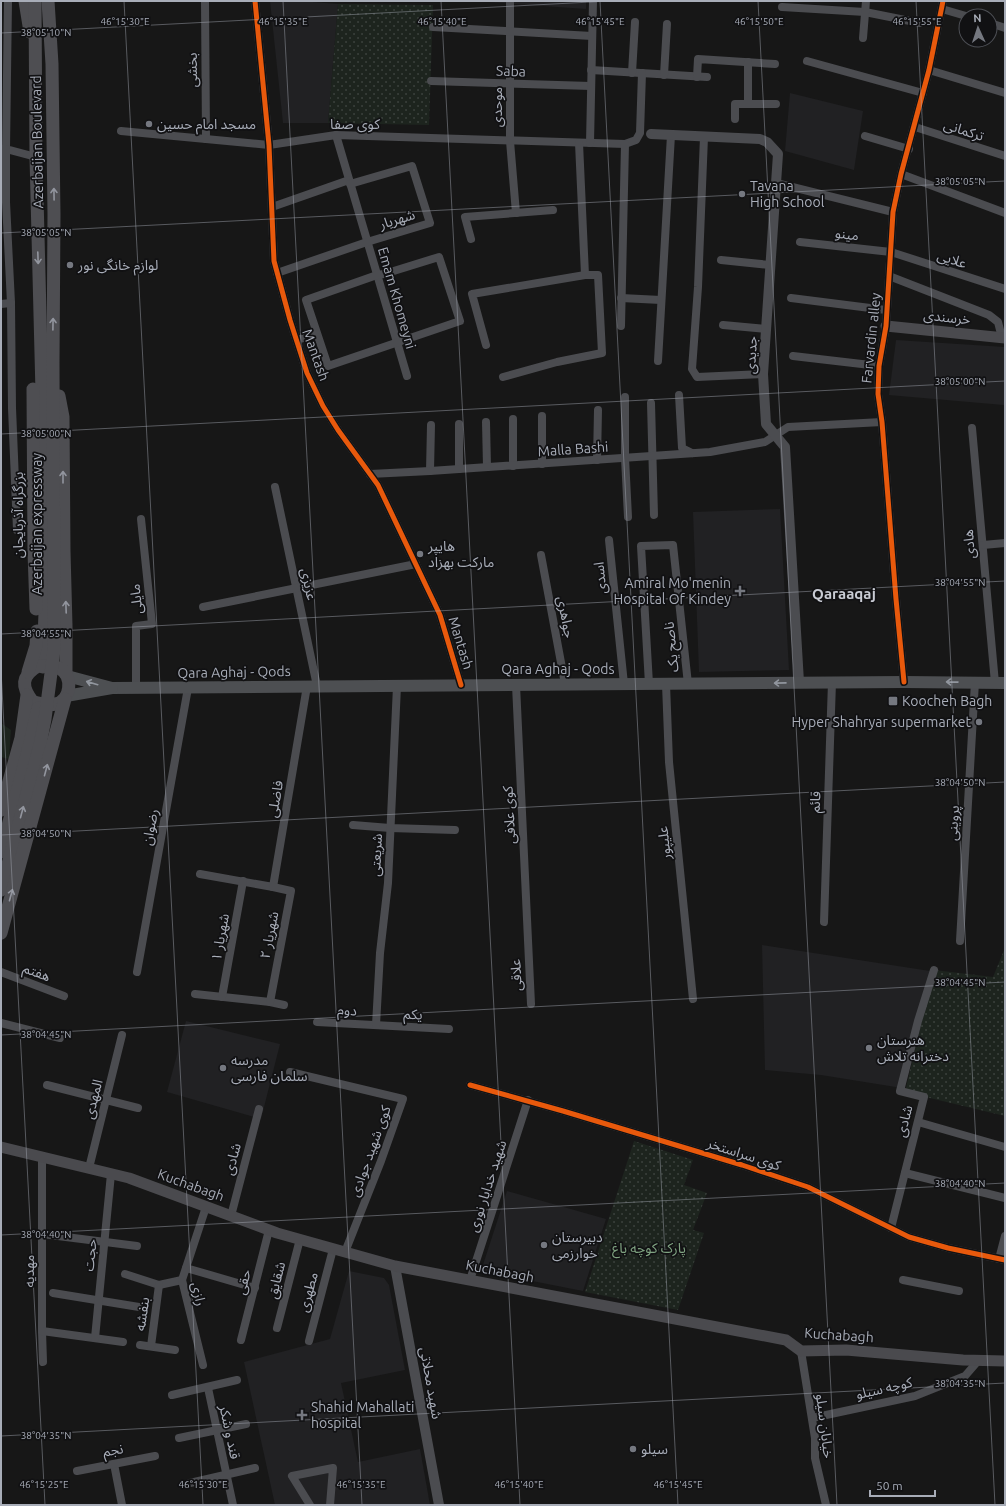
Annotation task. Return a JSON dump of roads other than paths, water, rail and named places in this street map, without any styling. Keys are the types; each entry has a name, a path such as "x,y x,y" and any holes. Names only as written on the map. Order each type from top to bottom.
{"highway":[{"path":"24,1 35,65"},
{"path":"35,65 36,1"},
{"path":"48,1 52,64"},
{"path":"52,64 56,1"},
{"name":"Azerbaijan Boulevard","path":"52,64 54,215 53,363"},
{"name":"Azerbaijan Boulevard","path":"35,65 40,358"},
{"name":"Azerbaijan expressway","path":"40,358 50,612"},
{"name":"بزرگراه آذربایجان","path":"28,672 36,646 37,625 34,552 33,391 40,358"},
{"path":"1,810 36,743 66,698 70,688 67,675 63,417 53,363"},
{"name":"Azerbaijan expressway","path":"50,612 53,363"},
{"path":"1,933 36,743 37,717 50,612"},
{"path":"37,625 42,633 51,637 61,634 66,626"},
{"path":"1,890 36,743 24,682 28,672 38,666 59,668 67,675"},
{"path":"27,695 33,702 54,705 66,698"},
{"path":"1,852 36,743"}],"main road":[{"name":"خرسندی","path":"886,326 1003,338"},
{"path":"67,675 112,688"},
{"name":"Qara Aghaj - Qods","path":"112,688 800,682 1000,683"},
{"path":"66,698 112,688"},
{"name":"Kuchabagh","path":"1,1147 129,1178 269,1230 395,1266 786,1340 801,1351 846,1350 978,1361 1005,1361"}],"street":[{"path":"8,1 4,57 3,149 4,202 11,303 12,408 17,530"},
{"name":"بخشی","path":"205,1 206,139"},
{"name":"Mantash","path":"256,1 269,145 274,261 297,340 307,373 323,406 338,430 378,485 416,564 440,615 461,685"},
{"name":"موحدی","path":"510,1 510,141 516,213"},
{"path":"590,143 592,1"},
{"path":"863,38 866,1"},
{"path":"943,5 958,12"},
{"name":"Farvardin alley","path":"904,682 882,422 878,394 880,366 886,326 894,212 902,174 929,70 943,5"},
{"path":"782,7 865,12 920,23"},
{"path":"632,73 635,22"},
{"path":"664,75 666,24"},
{"path":"433,27 592,36"},
{"path":"697,77 698,59 775,64"},
{"path":"807,61 923,93"},
{"path":"748,62 748,104"},
{"path":"591,70 707,77"},
{"path":"929,70 1005,93"},
{"path":"621,326 621,145 636,140 640,133 642,73"},
{"name":"Saba","path":"431,81 591,86"},
{"path":"736,119 735,104 776,104"},
{"name":"ترکمانی","path":"915,127 1005,156"},
{"name":"کوی صفا","path":"121,131 269,145 336,135 621,145"},
{"path":"640,133 650,134"},
{"name":"جدیدی","path":"650,134 760,139 767,142 778,154 763,374 766,424 785,447 800,682"},
{"name":"Emam Khomeyni","path":"336,135 407,376"},
{"path":"658,361 671,135"},
{"path":"865,136 909,149"},
{"path":"704,137 698,287 692,369 697,377 763,374"},
{"path":"579,143 585,275"},
{"path":"3,149 36,157"},
{"name":"شهریار","path":"277,273 367,242 430,223 412,166 350,182"},
{"path":"902,174 1005,213"},
{"path":"272,207 350,182"},
{"path":"776,183 894,212"},
{"path":"471,239 466,218 553,210"},
{"name":"مینو","path":"800,242 891,252"},
{"name":"علایی","path":"891,252 1005,289"},
{"path":"439,256 460,320 328,366 306,300 377,275 439,256"},
{"path":"721,260 770,265"},
{"path":"486,345 472,294 585,275 598,275 602,353 557,362 503,377"},
{"path":"889,276 989,315 998,322 1003,338"},
{"path":"621,298 661,300"},
{"path":"791,298 886,310"},
{"path":"1,304 11,303"},
{"path":"723,326 766,329"},
{"path":"297,340 317,334"},
{"path":"793,356 880,366"},
{"path":"679,395 682,448 695,454"},
{"path":"625,397 625,458 628,517"},
{"path":"651,403 654,515"},
{"path":"597,460 598,410"},
{"path":"542,416 542,464"},
{"path":"513,419 513,466"},
{"path":"486,422 487,467"},
{"name":"Malla Bashi","path":"370,474 695,454 765,442 788,427 882,422"},
{"path":"459,424 459,469"},
{"path":"430,471 431,425"},
{"name":"هادی","path":"972,428 982,545 1000,683"},
{"name":"عزیزی","path":"275,487 296,588 312,686"},
{"name":"مایلی","path":"136,688 136,626 152,624 141,519"},
{"name":"اسدی","path":"608,540 624,684"},
{"path":"982,545 1005,543"},
{"name":"ناصح یک","path":"649,684 641,546 673,545 688,684"},
{"name":"جواهری","path":"541,555 565,684"},
{"path":"203,607 416,564"},
{"name":"قائم","path":"824,922 832,682"},
{"name":"پروینی","path":"960,941 974,682"},
{"name":"کوی علافی","path":"516,684 528,944"},
{"name":"علیپور","path":"666,684 669,762 693,999"},
{"name":"فاضلی","path":"273,887 312,686"},
{"name":"شریعتی","path":"376,1025 380,953 388,883 397,686"},
{"name":"رضوان","path":"137,972 188,688"},
{"path":"353,825 455,830"},
{"path":"200,874 273,887"},
{"name":"شهریار ۱","path":"222,997 243,882"},
{"name":"شهریار ۲","path":"270,1002 291,891 273,887"},
{"name":"علاقی","path":"528,944 531,1004"},
{"name":"شادی","path":"891,1228 924,1097 900,1091 918,1021 934,970"},
{"name":"هفتم","path":"1,972 64,996"},
{"path":"195,994 270,1002 284,1005"},
{"name":"دوم","path":"317,1022 376,1025"},
{"path":"1,1023 60,1038"},
{"name":"یکم","path":"376,1025 449,1029"},
{"name":"المهدی","path":"89,1168 122,1035"},
{"name":"کوی شهید جوادی","path":"290,1072 403,1099 381,1161 345,1252"},
{"path":"47,1085 138,1108"},
{"name":"کوی سراستخر","path":"470,1085 528,1100 742,1165 808,1187 909,1237 1002,1260"},
{"name":"شهید خدایار نوری","path":"470,1280 528,1100"},
{"name":"شادی","path":"231,1216 259,1109"},
{"path":"918,1122 1005,1147"},
{"name":"مهدیه","path":"42,1157 43,1362"},
{"path":"905,1173 1005,1198"},
{"name":"حجت","path":"95,1338 111,1174"},
{"name":"رازی","path":"203,1364 182,1280 206,1207"},
{"name":"حقی","path":"242,1340 269,1230"},
{"path":"42,1234 137,1246"},
{"path":"1002,1260 1005,1236"},
{"name":"شقایق","path":"277,1328 300,1239"},
{"name":"مطهری","path":"309,1341 333,1249"},
{"name":"شهید محلاتی","path":"395,1266 439,1505"},
{"path":"186,1268 255,1288"},
{"path":"125,1274 159,1285 182,1280"},
{"path":"903,1280 959,1291"},
{"name":"بنفشه","path":"151,1346 159,1285"},
{"path":"53,1293 139,1307"},
{"path":"42,1331 123,1342"},
{"path":"140,1345 175,1350"},
{"name":"خیابان سیلو","path":"801,1351 815,1438 815,1458 826,1505"},
{"name":"کوچه سیلو","path":"812,1418 915,1396 965,1376 978,1361"},
{"path":"172,1395 208,1388 237,1380"},
{"name":"قند و شکر","path":"208,1388 233,1505"},
{"path":"179,1438 246,1424"},
{"name":"نجم","path":"77,1471 155,1456"},
{"path":"114,1464 122,1505"},
{"path":"190,1483 255,1468"},
{"path":"310,1505 292,1476 333,1468 330,1505"}],"place":[{"name":"مسجد امام حسین","path":"149,124"},
{"name":"Tavana High School","path":"742,194"},
{"name":"لوازم خانگی نور","path":"70,265"},
{"name":"هایپر مارکت بهزاد","path":"420,554"},
{"name":"Amiral Mo'menin Hospital Of Kindey","path":"740,591"},
{"name":"Koocheh Bagh","path":"893,701"},
{"name":"Hyper Shahryar supermarket","path":"979,722"},
{"name":"هنرستان دخترانه تلاش","path":"869,1048"},
{"name":"مدرسه سلمان فارسی","path":"223,1068"},
{"name":"دبیرستان خوارزمی","path":"544,1245"},
{"name":"Shahid Mahallati hospital","path":"302,1415"},
{"name":"سیلو","path":"633,1449"}],"district":[{"name":"Qaraaqaj","path":"844,594"}],"park label":[{"name":"پارک کوچه باغ","path":"649,1248"}]}
